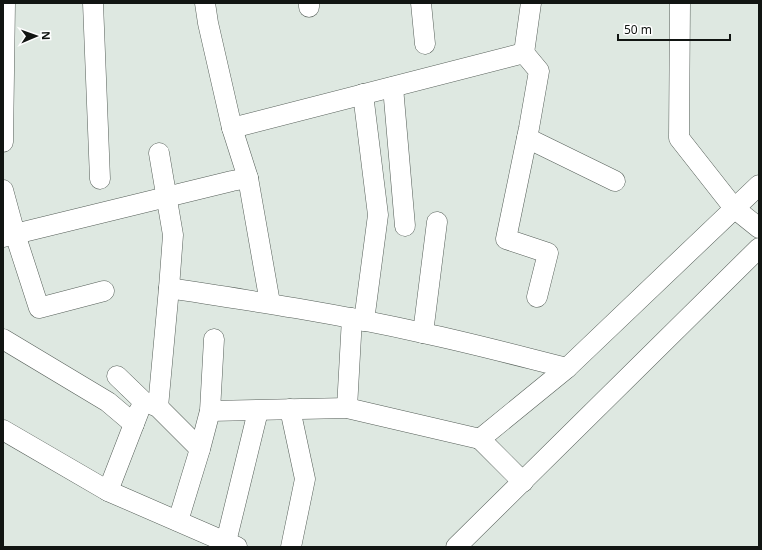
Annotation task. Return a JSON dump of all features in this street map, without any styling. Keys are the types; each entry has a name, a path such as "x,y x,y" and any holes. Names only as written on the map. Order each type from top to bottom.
{"street":[{"path":"3,142 5,3"},
{"path":"93,3 100,179"},
{"path":"205,3 208,23 232,128 248,178 270,303"},
{"path":"421,3 425,44"},
{"path":"531,3 524,53 539,71 528,138 506,239 548,253 537,297"},
{"path":"680,3 679,138 734,208 759,228"},
{"path":"232,128 524,53"},
{"path":"393,87 404,226"},
{"path":"347,408 358,319 378,215 363,94"},
{"path":"528,138 615,181"},
{"path":"108,491 134,424 150,404 169,288 172,235 160,153"},
{"path":"9,235 248,178"},
{"path":"480,439 567,368 759,185"},
{"path":"3,190 9,235 39,308 104,291"},
{"path":"423,333 437,222"},
{"path":"456,547 759,248"},
{"path":"169,288 270,303 358,319 423,333 567,368"},
{"path":"3,339 108,402 134,424"},
{"path":"178,521 210,411 214,339"},
{"path":"117,376 200,449"},
{"path":"210,411 347,408 480,439 523,482"},
{"path":"290,409 305,479 291,547"},
{"path":"3,430 108,491 232,544 258,411"}]}
